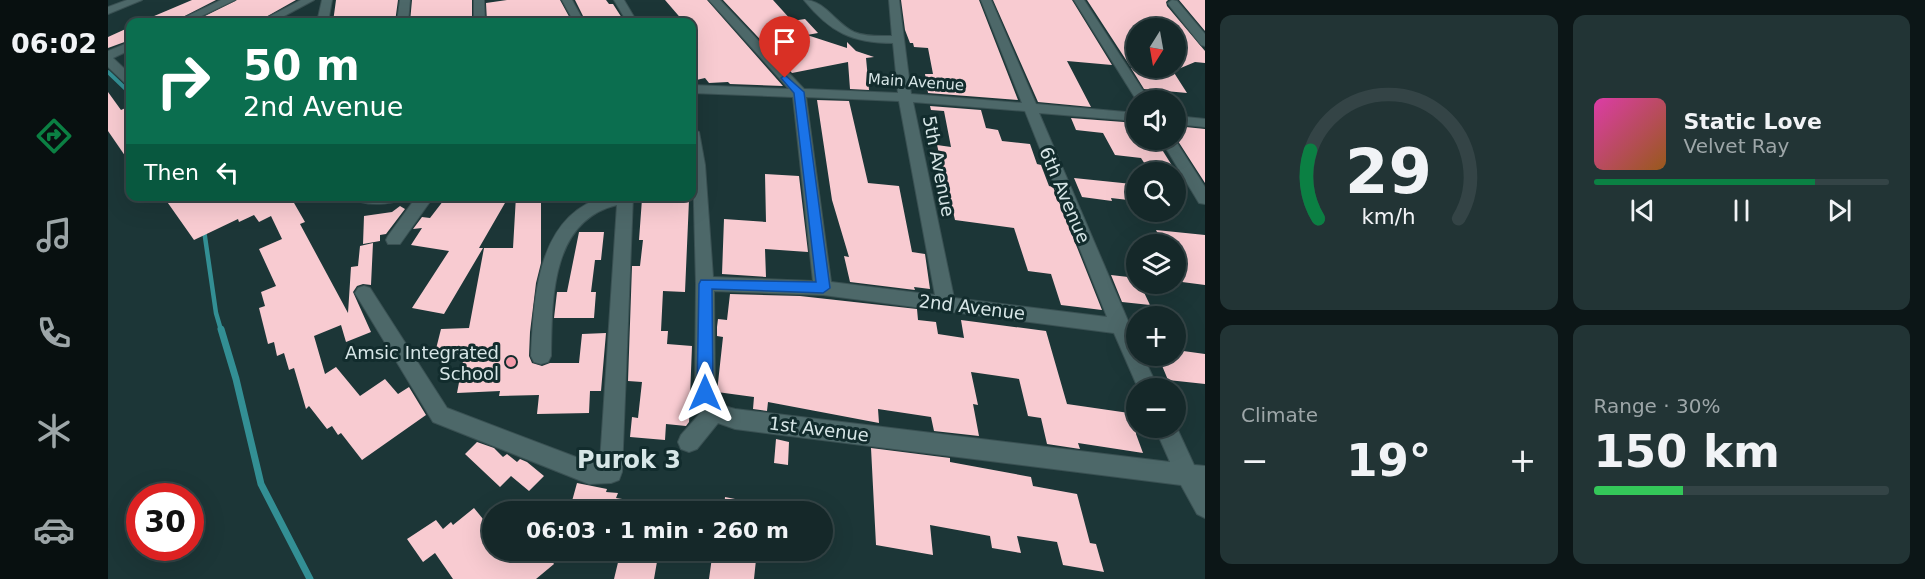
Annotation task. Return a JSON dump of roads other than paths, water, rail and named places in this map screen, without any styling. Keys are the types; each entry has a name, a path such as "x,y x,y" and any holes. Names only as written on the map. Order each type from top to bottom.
{"street":[{"path":"108,11 137,0"},
{"path":"190,18 231,0"},
{"path":"273,18 309,0"},
{"path":"324,18 327,0"},
{"path":"403,18 405,0"},
{"path":"479,0 480,18"},
{"path":"567,0 577,18"},
{"path":"619,0 630,18"},
{"path":"714,0 799,92 823,288"},
{"path":"809,0 845,33 854,38 899,40"},
{"name":"5th Avenue","path":"894,0 905,97 946,303"},
{"name":"6th Avenue","path":"986,0 1029,108 1143,378"},
{"path":"1079,0 1137,90"},
{"path":"1173,3 1205,42"},
{"path":"126,47 108,58 126,76"},
{"name":"Main Avenue","path":"696,89 905,97 1126,116"},
{"path":"1186,121 1205,123"},
{"path":"1173,150 1205,199"},
{"path":"689,442 714,412 705,393 705,284 696,154"},
{"path":"394,240 422,201"},
{"path":"541,356 542,317 549,266 558,240 571,222 590,207 605,201"},
{"path":"364,293 440,415 589,473 611,472 625,201"},
{"name":"2nd Avenue","path":"705,284 823,288 1120,326"},
{"name":"1st Avenue","path":"714,412 735,419 1196,476"},
{"path":"1172,438 1196,476 1205,506"}],"waterway":[{"path":"108,72 126,89"},
{"path":"204,230 216,313 221,330"},
{"path":"221,329 236,379 261,484 310,579"}],"place":[{"name":"Amsic Integrated School","path":"511,362"}],"district":[{"name":"Purok 3","path":"629,460"}]}
